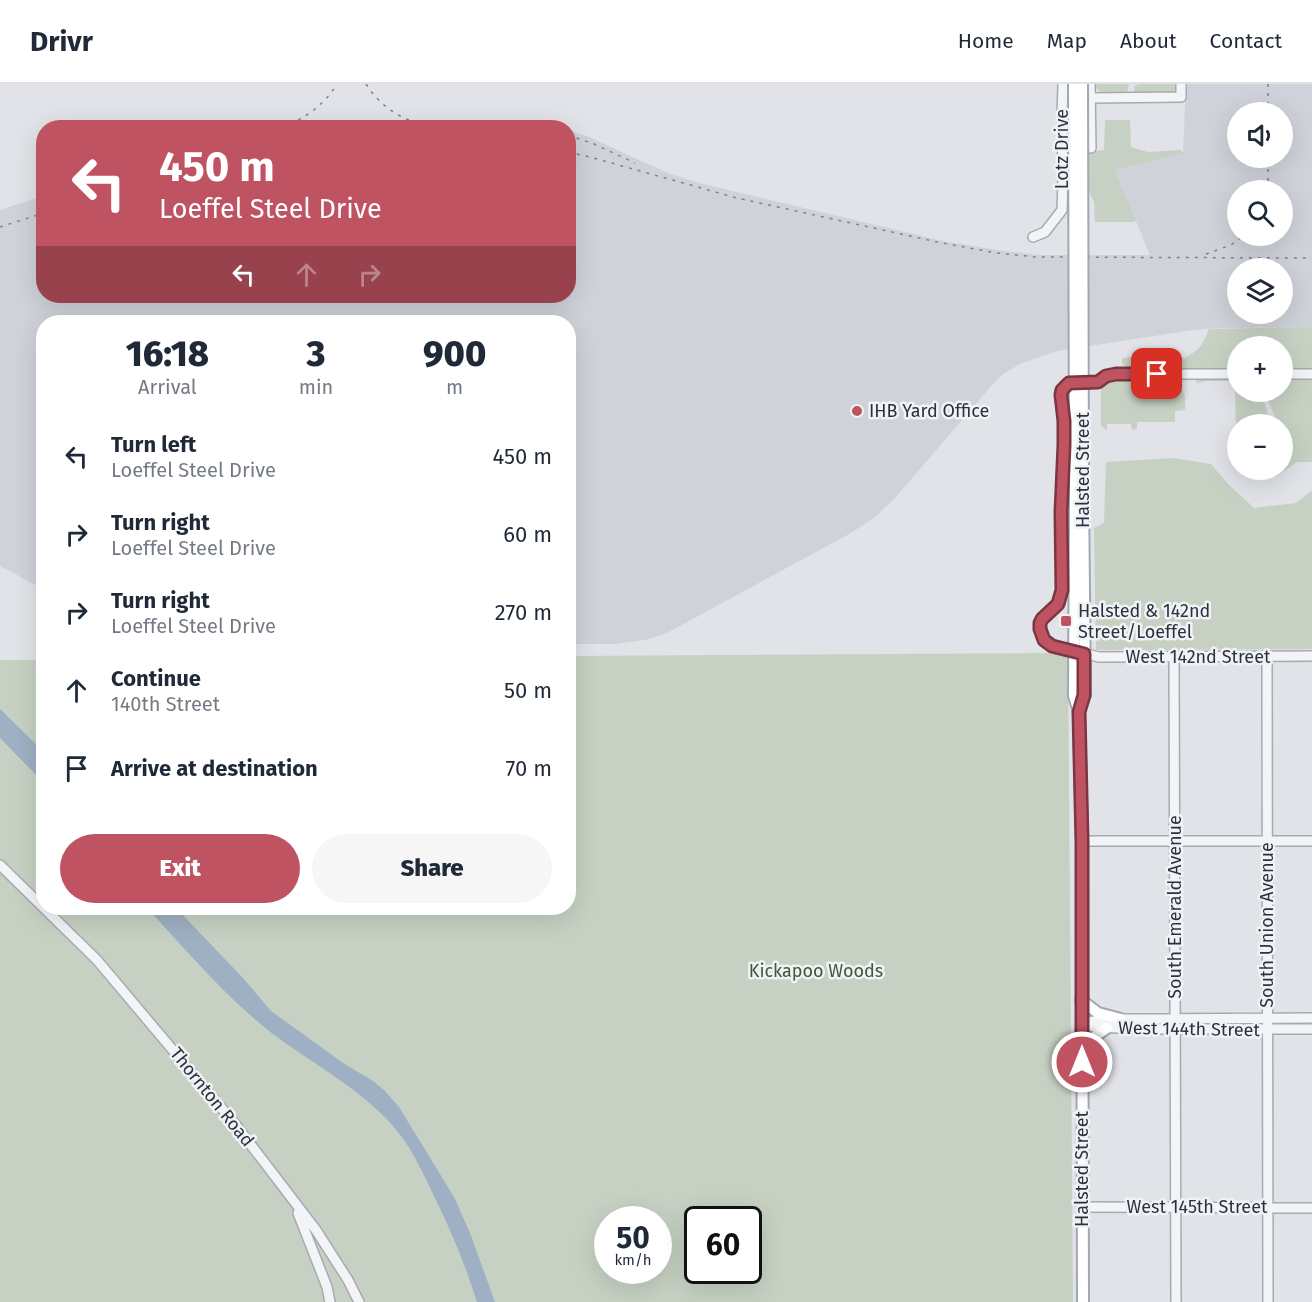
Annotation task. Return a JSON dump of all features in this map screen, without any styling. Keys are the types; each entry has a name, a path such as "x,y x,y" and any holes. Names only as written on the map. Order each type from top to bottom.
{"main road":[{"name":"Halsted Street","path":"1074,84 1079,487"},
{"name":"Halsted Street","path":"1082,84 1079,653 1084,695 1079,712 1082,841 1083,1302"},
{"path":"1082,1000 1098,1013 1121,1019"},
{"path":"1082,1054 1094,1037 1107,1028"}],"street":[{"name":"Lotz Drive","path":"1033,237 1045,232 1062,210 1063,84"},
{"path":"1090,84 1091,148"},
{"path":"1091,98 1181,97 1181,84"},
{"name":"West 142nd Street","path":"1227,374 1116,374 1106,376 1098,382 1069,383 1062,390 1064,421 1061,512 1062,590 1058,604 1040,623 1041,634 1044,640 1052,646 1099,657 1312,656"},
{"path":"1293,374 1312,374"},
{"name":"South Union Avenue","path":"1267,656 1268,1302"},
{"name":"South Emerald Avenue","path":"1174,657 1176,1302"},
{"path":"1082,841 1312,841"},
{"name":"Thornton Road","path":"0,865 36,900"},
{"name":"Thornton Road","path":"51,915 97,960 235,1124 316,1230 348,1280 359,1302"},
{"name":"West 144th Street","path":"1082,1024 1121,1019 1312,1018"},
{"name":"West 144th Street","path":"1082,1024 1107,1028 1312,1029"},
{"path":"294,1202 324,1278 330,1302"},
{"name":"West 145th Street","path":"1082,1207 1312,1208"}],"shaded area":[{"path":"1186,84 1312,84 1312,327 1193,330 1057,351 1020,364 1003,374 993,384 896,497 875,517 851,533 667,633 645,640 614,644 576,644 576,315 36,315 36,585 0,566 0,210 36,198 36,303 576,303 576,132 668,173 699,183 943,241 1040,255 1150,255 1115,170 1183,153"}],"green space":[{"path":"1094,84 1129,84 1127,93 1113,94 1100,91"},
{"path":"1178,84 1179,87 1172,94 1135,94 1134,86"},
{"path":"1105,120 1130,120 1131,147 1148,152 1180,150 1184,153 1115,170 1136,221 1095,222 1094,202 1088,190 1088,152 1104,150"},
{"path":"1312,327 1312,371 1293,371 1293,336 1227,336 1227,371 1130,370 1122,364 1122,358 1130,357 1170,362 1186,357 1201,346 1209,329"},
{"path":"1227,377 1227,381 1197,383 1198,379"},
{"path":"1293,377 1312,377 1312,462 1297,462 1293,465 1293,414 1274,414 1269,402 1293,402"},
{"path":"1111,379 1177,379 1185,396 1185,410 1175,411 1175,422 1137,422 1137,429 1132,430 1131,424 1107,424 1107,430 1101,425 1101,386"},
{"path":"1235,402 1264,402 1268,414 1236,414"},
{"path":"1174,458 1211,464 1228,484 1254,508 1296,503 1312,490 1312,649 1096,650 1094,528 1104,523 1106,462"},
{"name":"Kickapoo Woods","path":"1060,653 1068,658 1073,1302 0,1302 0,660 36,660 36,915 576,915 576,656"}],"water":[{"path":"0,709 36,744 36,775 0,738"},
{"path":"153,915 183,915 271,1011 385,1091 399,1107 454,1197 470,1233 495,1302 477,1302 457,1246 426,1179 408,1146 390,1123 341,1081 269,1031 206,972"}],"railway":[{"path":"298,120 317,108 337,84"},
{"path":"366,84 388,108 409,120"},
{"path":"1268,84 1268,102"},
{"path":"576,138 635,163"},
{"path":"576,154 737,198 997,253 1036,257 1312,258"},
{"path":"1268,168 1268,180"},
{"path":"0,227 36,216"},
{"path":"1206,254 1228,246"}],"place":[{"name":"IHB Yard Office","path":"857,411"},
{"name":"Halsted & 142nd Street/Loeffel","path":"1066,621"}],"route":[{"path":"1082,1062 1082,841 1079,712 1084,695 1084,654 1052,646 1044,640 1040,629 1042,619 1058,604 1062,590 1061,512 1064,421 1061,395 1062,390 1069,383 1098,382 1106,376 1116,374 1157,374"}]}
